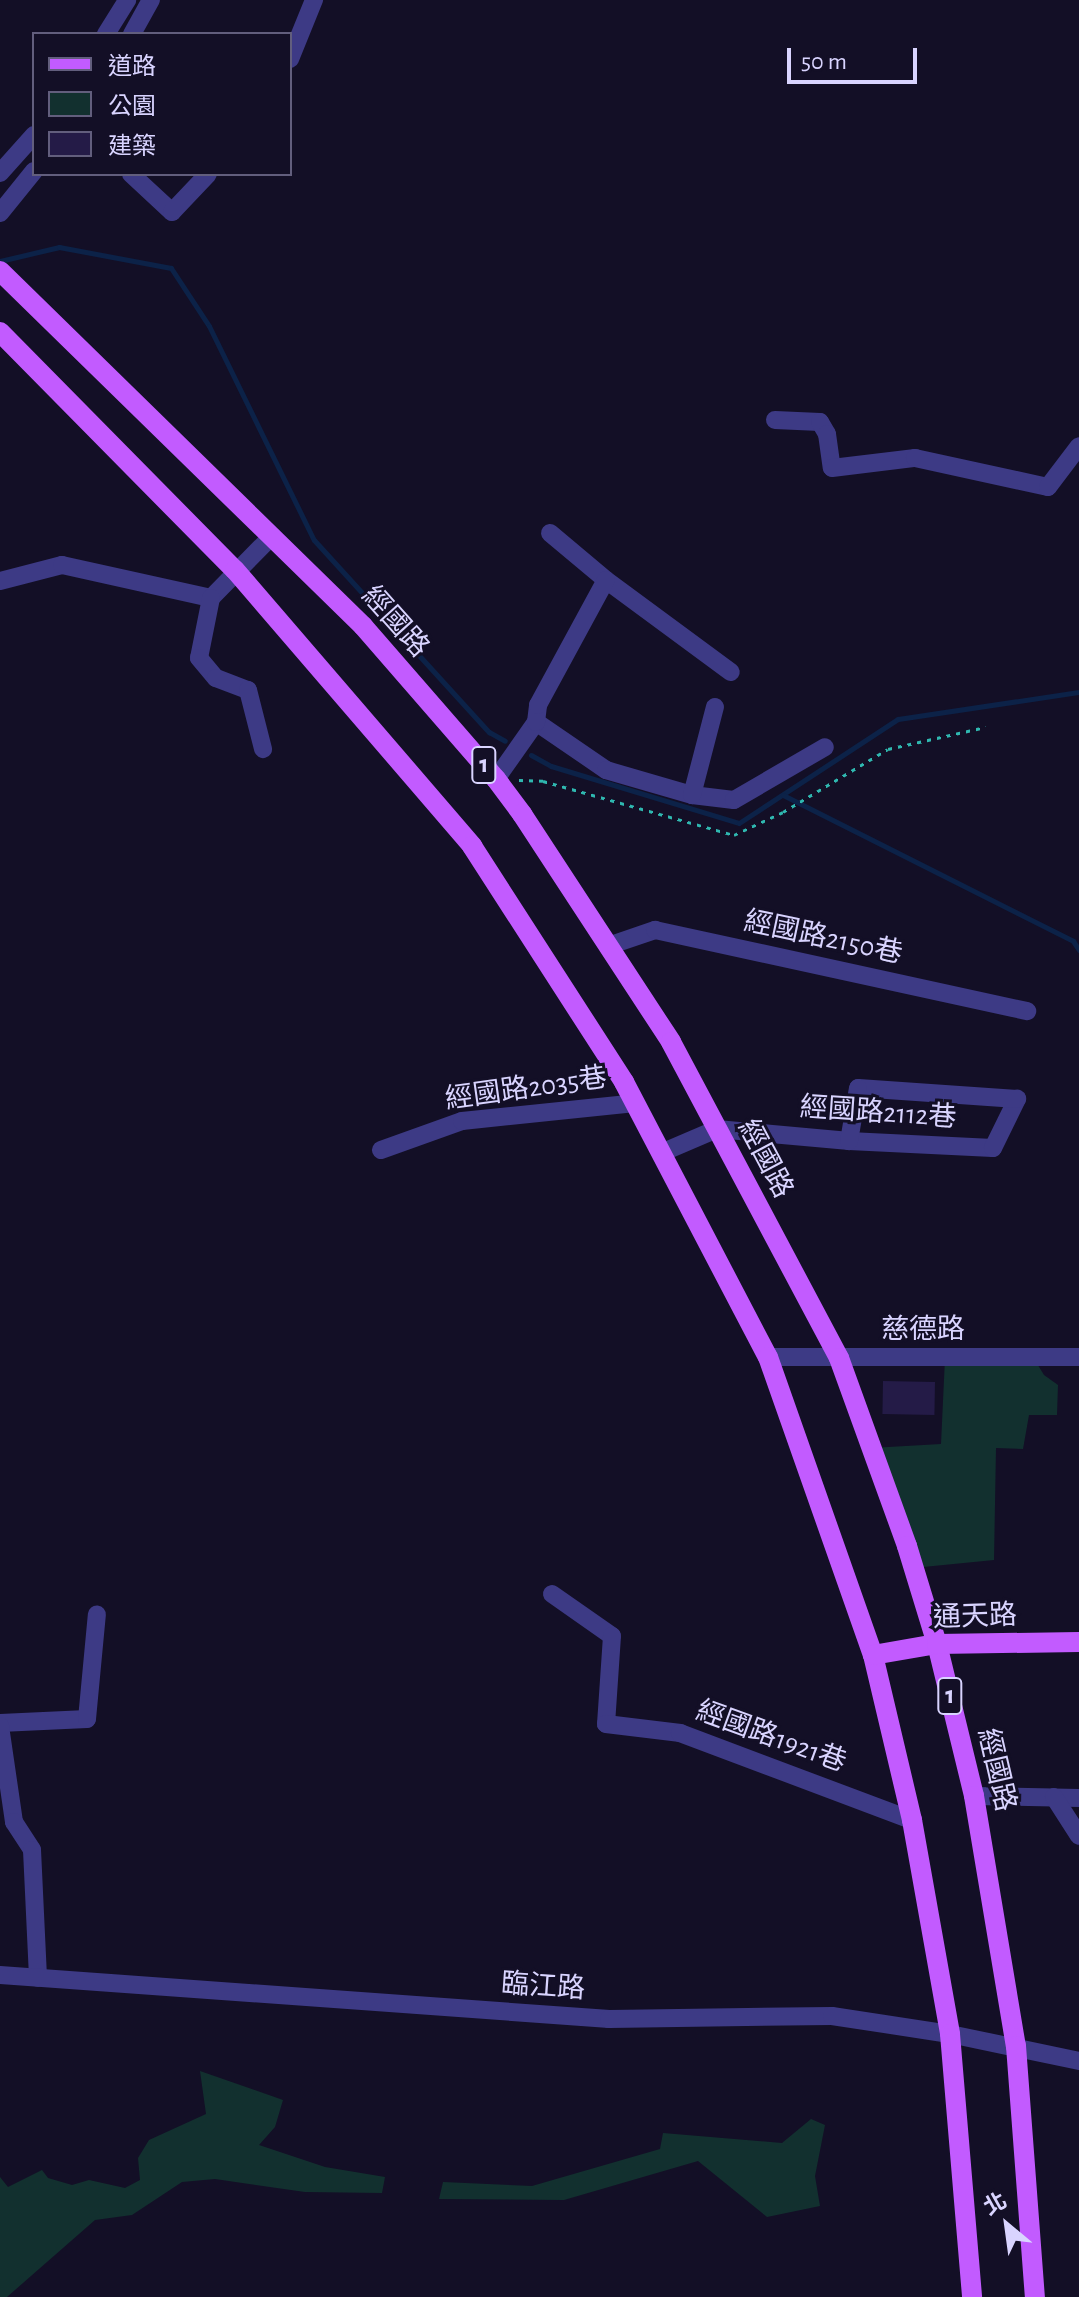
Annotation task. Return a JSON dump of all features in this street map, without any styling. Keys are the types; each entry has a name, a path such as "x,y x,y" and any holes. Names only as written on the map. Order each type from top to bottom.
{"main road":[{"name":"經國路","path":"0,271 363,626 496,779 671,1042 839,1358 907,1546 937,1644 974,1796 1016,2046 1035,2297"},
{"name":"1","path":"0,332 235,570 472,846 635,1103 768,1357 873,1655 912,1820 950,2034 972,2297"},
{"name":"通天路","path":"873,1655 937,1644 1079,1642"}],"street":[{"path":"107,32 127,0"},
{"path":"133,32 151,0"},
{"path":"292,54 314,0"},
{"path":"0,173 32,137"},
{"path":"0,213 32,173"},
{"path":"133,176 172,212 206,176"},
{"path":"775,420 820,422 827,434 832,468 915,458 1048,487 1079,446"},
{"path":"550,533 606,580 731,672"},
{"path":"263,749 248,690 216,678 199,658 211,598 235,570 272,536"},
{"path":"0,581 62,565 211,598"},
{"path":"496,779 536,722 538,705 606,580"},
{"path":"692,795 715,707"},
{"path":"536,722 606,770 692,795 734,800 825,747"},
{"name":"經國路2150巷","path":"608,946 655,930 1027,1011"},
{"name":"經國路2112巷","path":"661,1153 717,1129 849,1141 993,1148 1017,1099 858,1088 849,1141"},
{"name":"經國路2035巷","path":"381,1150 462,1121 635,1103"},
{"name":"慈德路","path":"768,1357 1079,1357"},
{"name":"經國路1921巷","path":"552,1594 612,1636 606,1724 680,1733 912,1820"},
{"path":"38,1978 32,1850 7,1824 0,1725 87,1719 97,1614"},
{"path":"974,1796 1079,1798"},
{"path":"1054,1797 1079,1836"},
{"name":"臨江路","path":"0,1975 609,2019 832,2016 1016,2046 1079,2061"}],"green space":[{"path":"1033,1357 1044,1375 1058,1385 1057,1415 1029,1415 1023,1449 996,1448 994,1560 913,1568 871,1448 941,1444 945,1358"},
{"path":"200,2071 283,2100 275,2127 259,2145 325,2167 385,2177 382,2193 305,2192 215,2179 182,2182 132,2215 95,2220 7,2297 0,2297 0,2177 8,2187 42,2170 48,2178 72,2185 89,2180 125,2188 140,2180 138,2158 149,2140 206,2114"},
{"path":"811,2119 825,2125 815,2176 820,2206 767,2217 698,2161 564,2200 439,2199 443,2182 532,2186 660,2149 663,2133 782,2143"}],"building":[{"path":"883,1381 935,1382 934,1415 882,1414"}],"waterway":[{"path":"0,261 59,247 171,268 209,326 314,540 489,732 505,741"},
{"path":"531,755 551,766 739,823 898,719 1079,692"},
{"path":"783,795 1073,941 1079,950"}]}
